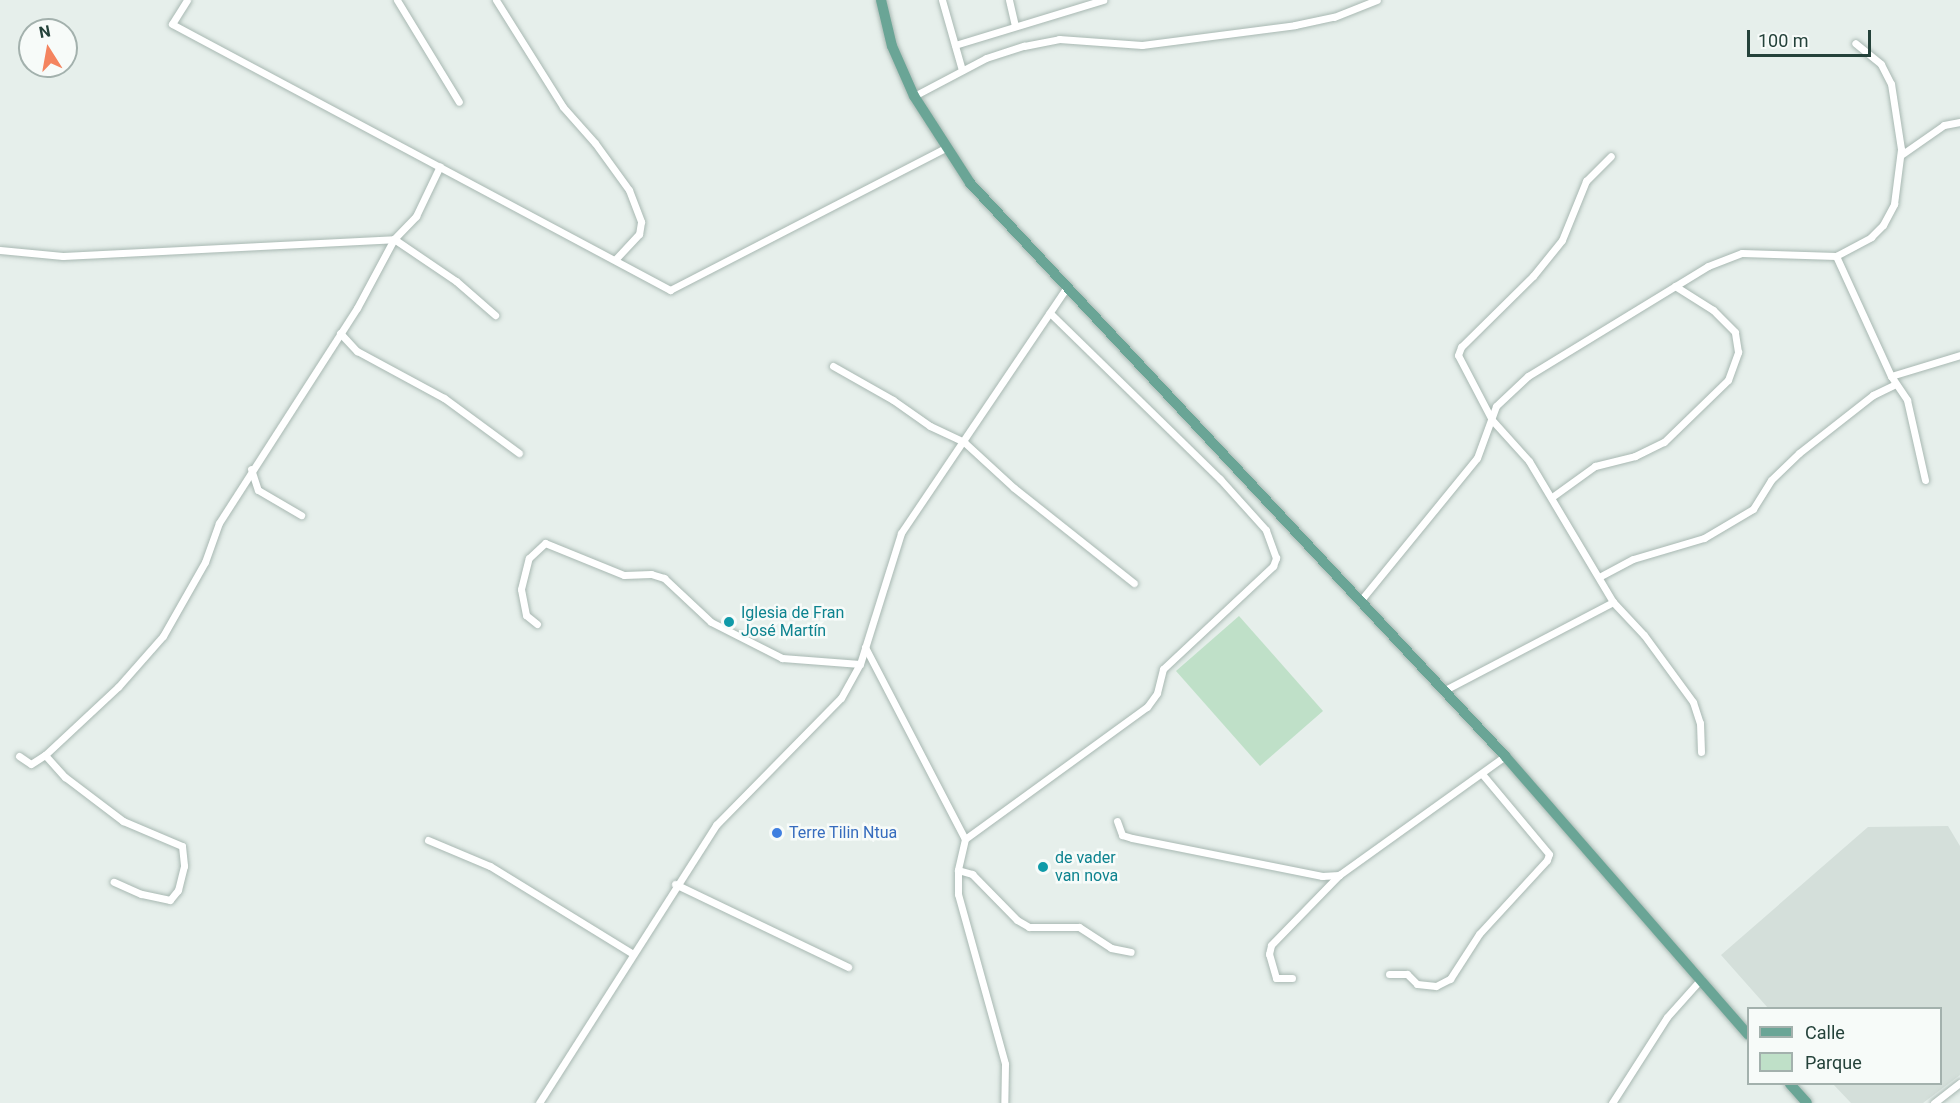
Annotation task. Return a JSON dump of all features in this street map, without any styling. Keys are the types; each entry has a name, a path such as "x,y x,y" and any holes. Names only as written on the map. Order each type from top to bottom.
{"main road":[{"path":"883,1 892,46 914,96 945,148 970,183 1504,756 1747,1033"},
{"path":"1792,1085 1806,1103"}],"street":[{"path":"187,0 172,24 670,290 945,148"},
{"path":"397,0 459,102"},
{"path":"496,0 563,107 595,143 629,190 641,222 639,234 615,260"},
{"path":"942,0 962,70"},
{"path":"1009,0 1015,25"},
{"path":"955,45 1103,0"},
{"path":"914,96 962,70 1024,46 1059,39 1142,45 1296,25 1334,17 1377,0"},
{"path":"1360,600 1477,458 1504,395 1528,376 1708,266 1742,253 1836,256 1871,237 1883,225 1894,204 1901,155 1891,84 1881,64 1855,43"},
{"path":"1901,155 1944,125 1960,122"},
{"path":"1611,156 1586,181 1562,240 1533,276 1461,347 1458,355 1460,366 1492,420 1529,461 1613,602 1644,635 1692,702 1700,723 1701,752"},
{"path":"19,756 31,764 45,755 118,687 163,636 205,562 219,523 251,469 340,333 394,239 416,216 440,166"},
{"path":"0,250 63,256 98,251 394,239 456,280 495,315"},
{"path":"1836,256 1915,424 1924,480"},
{"path":"1552,497 1595,465 1635,456 1665,442 1728,380 1738,352 1735,332 1713,310 1675,286"},
{"path":"539,1103 675,884 716,825 841,698 860,664 901,533 1066,288"},
{"path":"965,840 1147,707 1158,693 1163,669 1273,566 1276,558 1266,530 1220,479 1050,313"},
{"path":"340,333 357,351 437,394 519,453"},
{"path":"1891,376 1960,355"},
{"path":"833,366 893,400 930,426 964,442 1014,488 1134,583"},
{"path":"1599,577 1633,559 1704,538 1754,509 1771,480 1798,453 1873,395 1896,384"},
{"path":"251,469 258,490 301,515"},
{"path":"537,624 526,615 521,589 529,558 545,543 624,575 651,574 664,578 711,622 782,658 860,664"},
{"path":"1443,691 1613,602"},
{"path":"865,646 965,840 958,870 961,914 978,958 1005,1064 1004,1103"},
{"path":"45,755 65,777 123,820 182,846 184,866 178,890 170,900 141,894 114,882"},
{"path":"1292,978 1276,978 1269,954 1271,945 1339,874 1482,774 1504,756"},
{"path":"1389,974 1407,974 1417,984 1436,986 1450,979 1479,934 1547,860 1549,854 1482,774"},
{"path":"1117,821 1122,835 1131,838 1322,876 1339,874"},
{"path":"428,840 490,866 633,954"},
{"path":"958,870 972,874 1017,920 1029,927 1079,927 1111,948 1131,952"},
{"path":"675,884 848,967"},
{"path":"1612,1103 1667,1017 1701,979"},
{"path":"1934,1103 1960,1083"}],"shaded area":[{"path":"1948,826 1960,846 1960,1075 1923,1103 1851,1103 1834,1085 1942,1085 1942,1007 1767,1007 1721,955 1868,827"}],"green space":[{"path":"1239,616 1323,711 1260,766 1176,671"}],"place":[{"name":"Iglesia de Fran José Martín","path":"729,622"},
{"name":"Terre Tilin Ntua","path":"777,833"},
{"name":"de vader van nova","path":"1043,867"}]}
